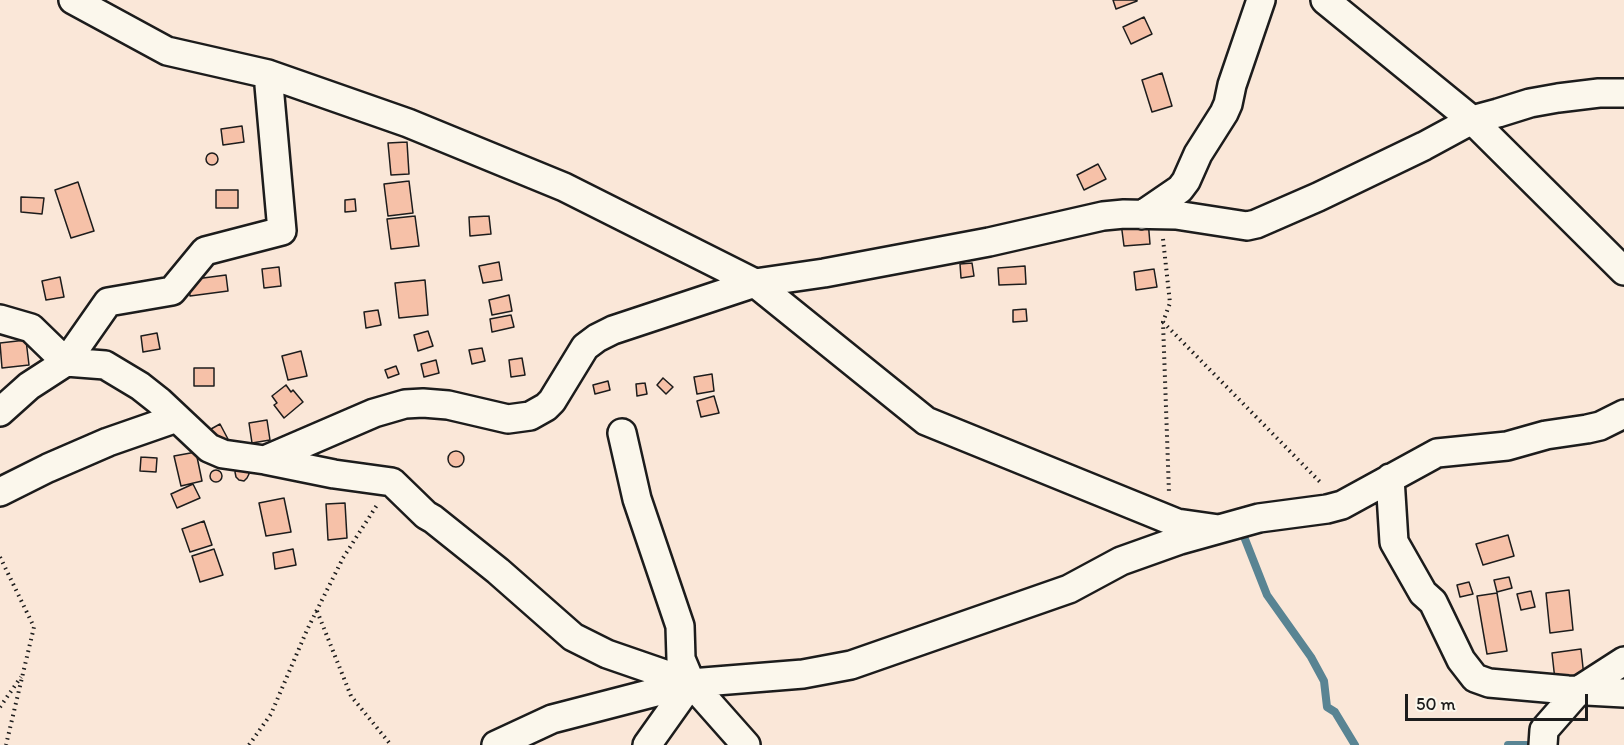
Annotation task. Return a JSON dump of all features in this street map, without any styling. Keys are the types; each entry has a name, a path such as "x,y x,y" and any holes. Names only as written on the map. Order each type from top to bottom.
{"street":[{"path":"73,0 167,51 268,74 408,123 564,187 755,283 926,421 1177,523 1220,529"},
{"path":"1151,214 1180,189 1198,154 1224,113 1261,0"},
{"path":"1324,0 1472,120 1624,271"},
{"path":"0,412 29,386 66,362 108,302 172,291 205,251 282,231 268,74"},
{"path":"265,460 384,409 405,404 448,405 508,419 530,416 552,401 585,347 597,338 613,330 755,283 824,273 989,242 1103,216 1176,215 1248,226 1318,197 1424,147 1472,120 1530,103 1558,98 1599,93 1624,93"},
{"path":"0,319 31,328 66,362 105,365 140,386 209,448 223,454 392,482 426,515 498,571 573,637 607,654 691,683"},
{"path":"496,745 552,719 691,683 803,674 851,665 1070,589 1121,561 1180,540 1259,518 1342,505 1437,453 1507,446 1546,435 1600,426 1624,414"},
{"path":"0,492 108,442 177,418"},
{"path":"622,433 637,499 680,626 681,659 691,683 746,745"},
{"path":"1390,478 1394,542 1423,593 1433,602 1461,660 1475,678 1489,683 1624,693"},
{"path":"1543,745 1544,730 1579,690 1624,662"},
{"path":"647,745 691,683"}],"path":[{"path":"1151,214 1170,303 1163,322 1169,504 1177,523"},
{"path":"1163,322 1342,505"},
{"path":"249,745 271,714 317,610 343,558 392,482"},
{"path":"0,557 34,627 6,745"},
{"path":"317,610 351,696 391,745"},
{"path":"0,707 23,674"}],"building":[{"path":"1113,0 1137,0 1137,1 1116,9"},
{"path":"1144,17 1152,34 1131,44 1123,27"},
{"path":"1162,73 1172,106 1152,112 1142,80"},
{"path":"242,126 244,142 223,145 221,129"},
{"path":"407,142 409,174 391,175 388,143"},
{"path":"214,153 218,159 214,165 210,165 206,157"},
{"path":"1098,164 1106,179 1084,190 1077,175"},
{"path":"409,181 413,213 388,216 384,184"},
{"path":"78,182 94,231 71,238 55,190"},
{"path":"216,190 238,190 238,208 216,208"},
{"path":"21,197 44,198 42,214 21,212"},
{"path":"355,199 356,211 345,212 345,200"},
{"path":"415,216 419,246 391,249 387,219"},
{"path":"489,216 491,234 470,236 469,217"},
{"path":"1148,220 1150,244 1124,246 1121,223"},
{"path":"499,262 502,280 483,283 479,266"},
{"path":"972,263 974,276 961,278 960,264"},
{"path":"1025,266 1026,284 999,285 998,268"},
{"path":"279,267 281,286 264,288 262,269"},
{"path":"1154,269 1157,287 1136,290 1134,272"},
{"path":"226,275 228,291 190,296 188,280"},
{"path":"60,277 64,297 46,300 42,281"},
{"path":"425,280 428,315 399,318 395,283"},
{"path":"509,295 512,311 492,315 489,300"},
{"path":"1026,309 1027,321 1013,322 1013,310"},
{"path":"378,310 381,325 366,328 364,312"},
{"path":"511,315 514,327 492,332 490,319"},
{"path":"428,331 433,346 418,351 414,335"},
{"path":"157,333 160,349 143,352 141,336"},
{"path":"26,340 29,365 2,368 0,343"},
{"path":"482,348 485,361 472,364 469,350"},
{"path":"301,351 307,376 288,380 282,356"},
{"path":"522,358 525,375 511,377 509,360"},
{"path":"436,360 439,373 424,377 421,364"},
{"path":"396,366 399,374 388,378 385,370"},
{"path":"194,368 214,368 214,386 194,386"},
{"path":"712,374 714,391 697,394 694,377"},
{"path":"663,378 673,387 666,394 657,385"},
{"path":"608,381 610,390 595,394 593,385"},
{"path":"645,383 647,394 637,396 636,384"},
{"path":"286,385 303,402 284,418 274,405 277,403 272,396"},
{"path":"714,396 719,413 701,417 697,401"},
{"path":"267,420 270,440 252,443 249,423"},
{"path":"220,424 229,441 220,445 211,429"},
{"path":"453,451 459,451 464,459 462,465 453,467 448,462 448,456"},
{"path":"196,452 202,481 181,486 174,456"},
{"path":"141,457 157,458 156,472 140,471"},
{"path":"237,468 248,470 249,474 244,481 236,477"},
{"path":"218,470 222,476 218,482 214,482 210,474"},
{"path":"193,484 200,498 177,508 171,494"},
{"path":"284,498 291,532 266,536 259,503"},
{"path":"345,503 347,538 328,540 326,504"},
{"path":"204,521 212,545 190,552 182,529"},
{"path":"1508,535 1514,556 1483,565 1476,544"},
{"path":"214,549 223,575 200,582 192,556"},
{"path":"293,549 296,565 275,569 273,553"},
{"path":"1509,577 1512,588 1497,592 1494,580"},
{"path":"1469,582 1473,594 1460,597 1457,585"},
{"path":"1569,590 1573,630 1550,633 1546,593"},
{"path":"1531,591 1535,607 1521,610 1517,594"},
{"path":"1497,593 1507,651 1487,654 1477,596"},
{"path":"1581,649 1584,677 1555,680 1552,653"}],"waterway":[{"path":"1241,529 1267,595 1311,657 1324,681 1327,707 1335,712 1355,745"},
{"path":"1508,745 1526,745"}]}
